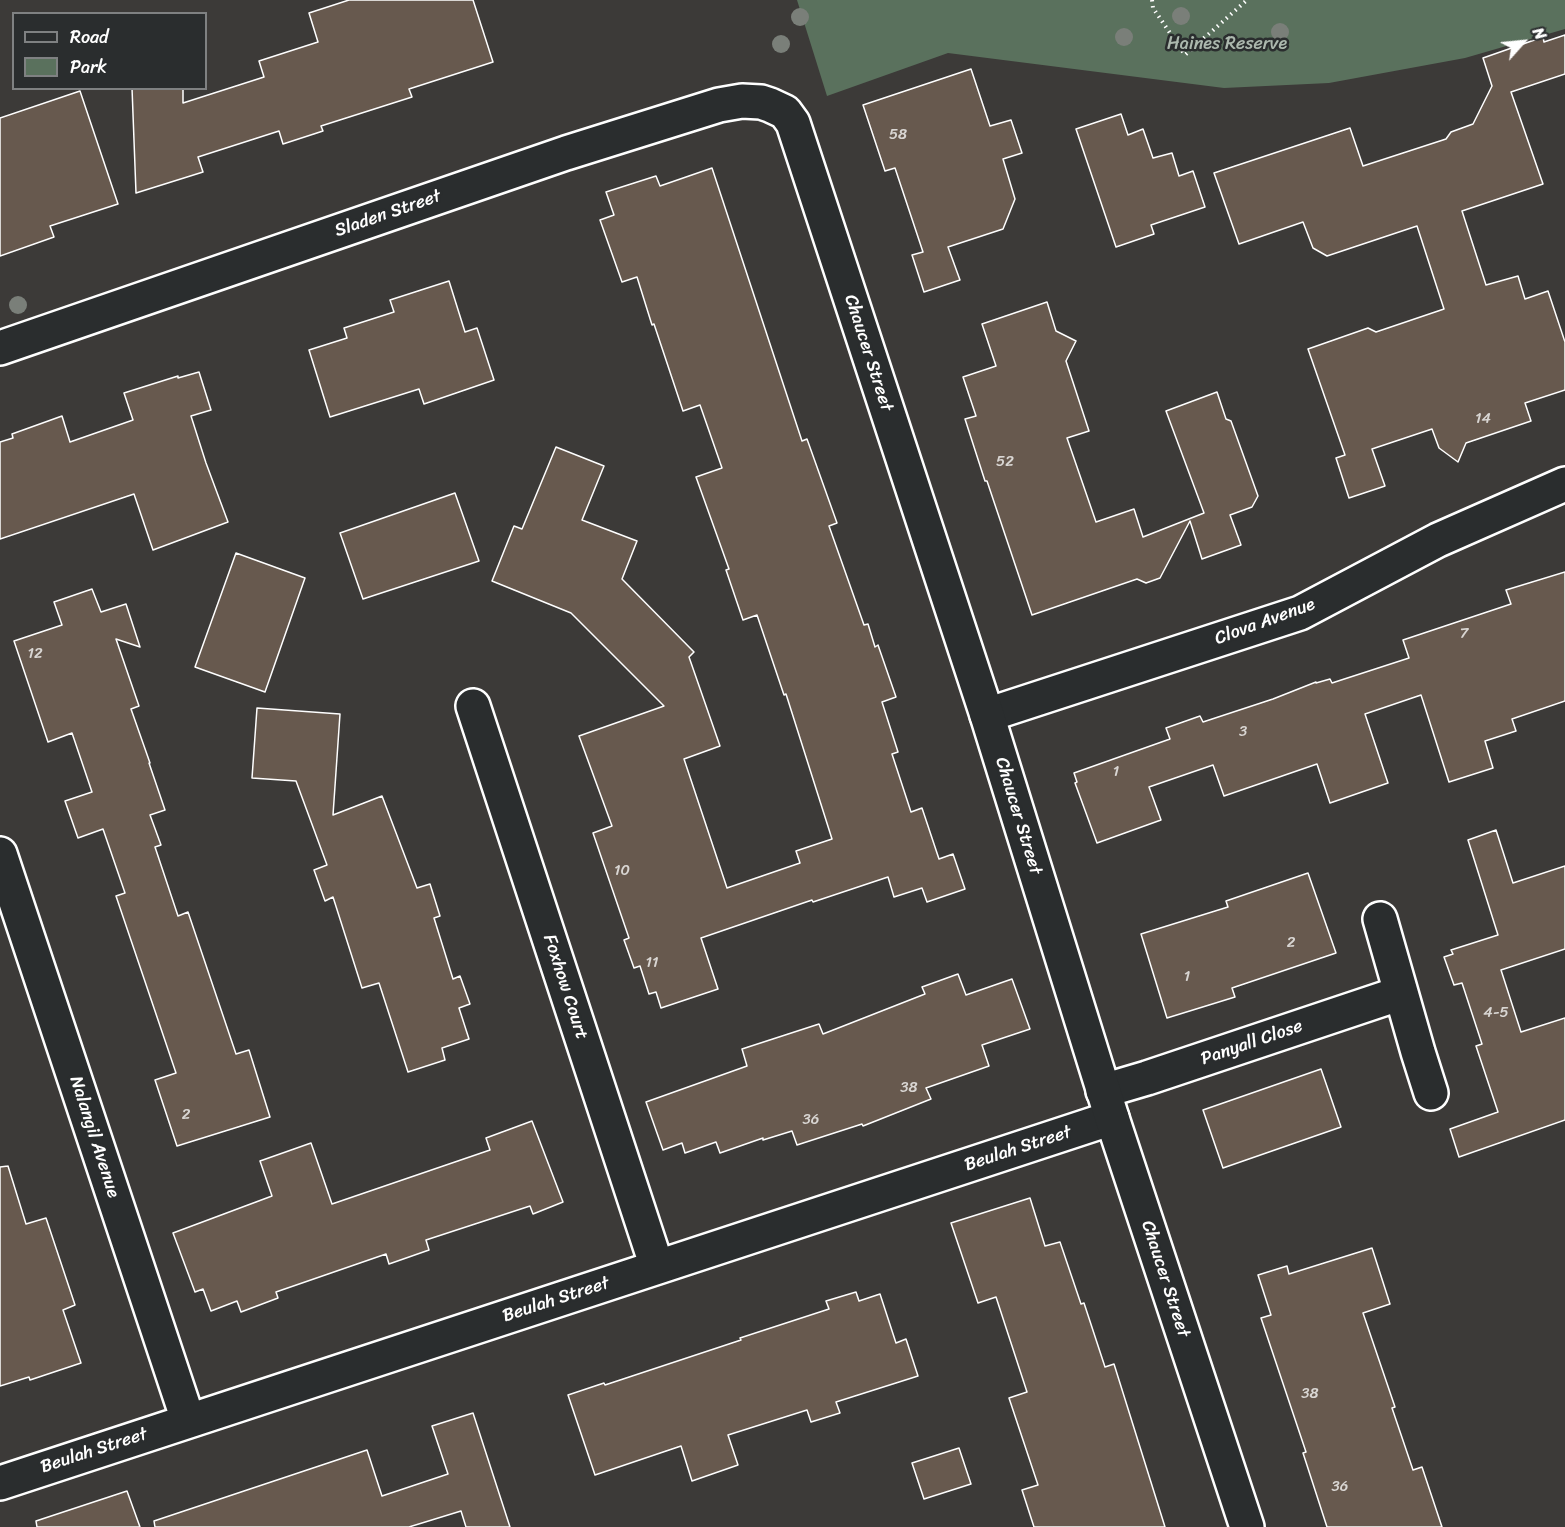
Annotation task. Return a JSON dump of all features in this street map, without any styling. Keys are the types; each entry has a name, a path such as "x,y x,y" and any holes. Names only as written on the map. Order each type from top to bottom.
{"street":[{"name":"Sladen Street","path":"0,348 566,153 708,108 742,101 761,102 780,109"},
{"name":"Chaucer Street","path":"780,109 793,123 987,715 1108,1104 1247,1527"},
{"name":"Clova Avenue","path":"987,715 1300,613 1437,540 1565,484"},
{"name":"Foxhow Court","path":"473,706 657,1267"},
{"name":"Nalangil Avenue","path":"0,854 188,1420"},
{"path":"1380,919 1431,1093"},
{"name":"Panyall Close","path":"1108,1104 1147,1078 1401,993"},
{"name":"Beulah Street","path":"0,1483 657,1267 1108,1104"}],"path":[{"path":"1152,0 1153,8 1185,55 1246,0"}],"green space":[{"name":"Haines Reserve","path":"797,0 1565,0 1565,29 1465,58 1329,83 1224,88 948,53 827,96"}],"building":[{"path":"349,0 473,0 493,62 409,89 412,97 321,126 323,131 283,144 279,131 198,157 203,172 136,193 132,90 183,90 183,103 264,77 259,61 318,42 309,13"},
{"path":"1565,35 1565,74 1511,92 1543,184 1462,211 1486,285 1518,276 1525,299 1548,291 1565,342 1565,390 1525,403 1531,421 1466,443 1458,462 1439,448 1432,429 1372,449 1385,486 1349,498 1336,458 1345,455 1308,349 1368,328 1376,332 1444,309 1417,226 1327,256 1313,248 1303,222 1239,244 1214,173 1350,128 1363,166 1446,139 1451,132 1473,124 1492,86 1483,58 1543,37 1544,42"},
{"path":"971,69 990,126 1011,120 1022,153 1003,159 1015,199 1003,229 948,247 960,280 924,292 912,255 923,252 895,168 885,171 863,105"},
{"path":"80,91 118,204 50,226 54,237 0,256 0,118"},
{"path":"1121,114 1128,135 1143,129 1153,158 1172,153 1179,176 1193,171 1205,207 1151,225 1154,234 1116,247 1076,129"},
{"path":"712,168 802,441 807,439 837,523 829,526 864,625 868,624 875,647 878,645 896,697 882,702 898,752 892,754 911,812 922,808 939,859 953,854 965,889 927,902 922,888 894,897 888,877 701,938 718,989 661,1008 656,992 649,994 640,966 634,968 624,940 629,938 593,833 612,826 579,736 664,706 571,613 492,581 514,526 522,529 556,447 604,466 582,520 637,541 622,579 694,652 689,657 720,746 684,759 727,888 800,863 796,851 832,839 786,694 784,695 757,615 743,620 726,570 729,569 696,477 722,468 700,405 683,411 637,277 622,282 600,220 614,215 606,192 656,176 660,186"},
{"path":"449,281 465,332 477,328 494,380 424,404 419,389 330,417 309,350 347,338 344,328 394,312 390,300"},
{"path":"1047,302 1056,331 1076,341 1066,361 1089,431 1067,438 1096,522 1134,509 1143,537 1204,513 1166,411 1217,392 1226,419 1231,421 1258,496 1252,507 1230,515 1241,545 1202,559 1190,521 1160,578 1146,583 1137,579 1032,615 965,419 976,416 963,377 996,366 982,324"},
{"path":"199,372 211,410 191,416 228,522 153,550 134,494 0,539 0,442 13,438 12,434 62,416 70,442 133,420 124,393 178,376 178,378"},
{"path":"455,493 479,561 363,599 340,533"},
{"path":"236,553 305,578 265,692 195,667"},
{"path":"1565,572 1565,701 1512,719 1516,731 1485,741 1493,768 1449,782 1421,695 1365,714 1388,783 1330,803 1317,764 1224,796 1213,765 1149,787 1161,820 1097,843 1075,783 1077,782 1074,773 1170,739 1166,728 1200,716 1203,722 1316,682 1330,679 1332,683 1409,658 1403,640 1511,604 1506,590"},
{"path":"92,589 101,612 126,604 140,647 116,639 139,706 131,709 165,810 150,815 161,845 155,847 178,916 188,912 236,1054 249,1050 270,1117 177,1146 155,1080 176,1073 116,896 125,893 103,829 78,838 65,801 92,792 72,733 48,742 14,641 62,625 54,602"},
{"path":"257,708 340,714 333,815 382,796 417,888 430,884 440,916 434,918 453,979 460,976 470,1004 459,1008 469,1039 442,1048 445,1060 408,1072 379,983 362,988 333,897 325,901 314,870 327,865 296,781 252,778"},
{"path":"1496,830 1513,883 1565,866 1565,949 1501,970 1521,1032 1565,1018 1565,1120 1459,1157 1450,1129 1498,1112 1476,1046 1482,1044 1462,983 1454,985 1444,957 1453,954 1451,950 1498,935 1468,840"},
{"path":"1308,873 1336,953 1232,988 1235,997 1167,1018 1141,934 1228,907 1226,901"},
{"path":"958,974 966,995 1012,979 1030,1029 982,1045 989,1066 926,1088 931,1099 863,1126 862,1124 797,1145 792,1131 720,1153 716,1142 685,1153 682,1143 663,1150 646,1102 747,1066 742,1049 819,1024 823,1034 925,994 922,987"},
{"path":"1321,1069 1341,1127 1223,1168 1203,1110"},
{"path":"532,1121 563,1202 533,1214 530,1206 426,1240 429,1250 389,1264 386,1254 276,1292 278,1298 241,1312 237,1301 211,1311 203,1289 195,1292 173,1233 272,1196 260,1161 311,1143 332,1204 490,1150 486,1138"},
{"path":"8,1166 26,1224 46,1218 75,1305 63,1310 81,1363 30,1380 29,1377 0,1386 0,1167"},
{"path":"1030,1198 1045,1246 1060,1242 1081,1304 1084,1303 1105,1367 1114,1364 1165,1527 1034,1527 1022,1490 1038,1485 1009,1398 1027,1392 996,1297 978,1303 951,1223"},
{"path":"1372,1248 1390,1304 1363,1313 1395,1407 1392,1408 1413,1470 1422,1467 1442,1527 1327,1527 1303,1453 1306,1452 1261,1318 1271,1315 1258,1275 1287,1266 1289,1274"},
{"path":"856,1292 859,1301 880,1294 896,1343 906,1339 918,1376 836,1402 840,1413 811,1422 807,1410 728,1435 738,1465 692,1481 681,1446 595,1475 568,1395 604,1383 605,1385 829,1309 826,1301"},
{"path":"473,1413 510,1527 466,1527 461,1511 409,1527 155,1527 154,1521 367,1450 382,1496 448,1474 432,1426"},
{"path":"959,1448 971,1484 924,1499 912,1463"},
{"path":"127,1491 140,1527 37,1527 36,1521"}]}
